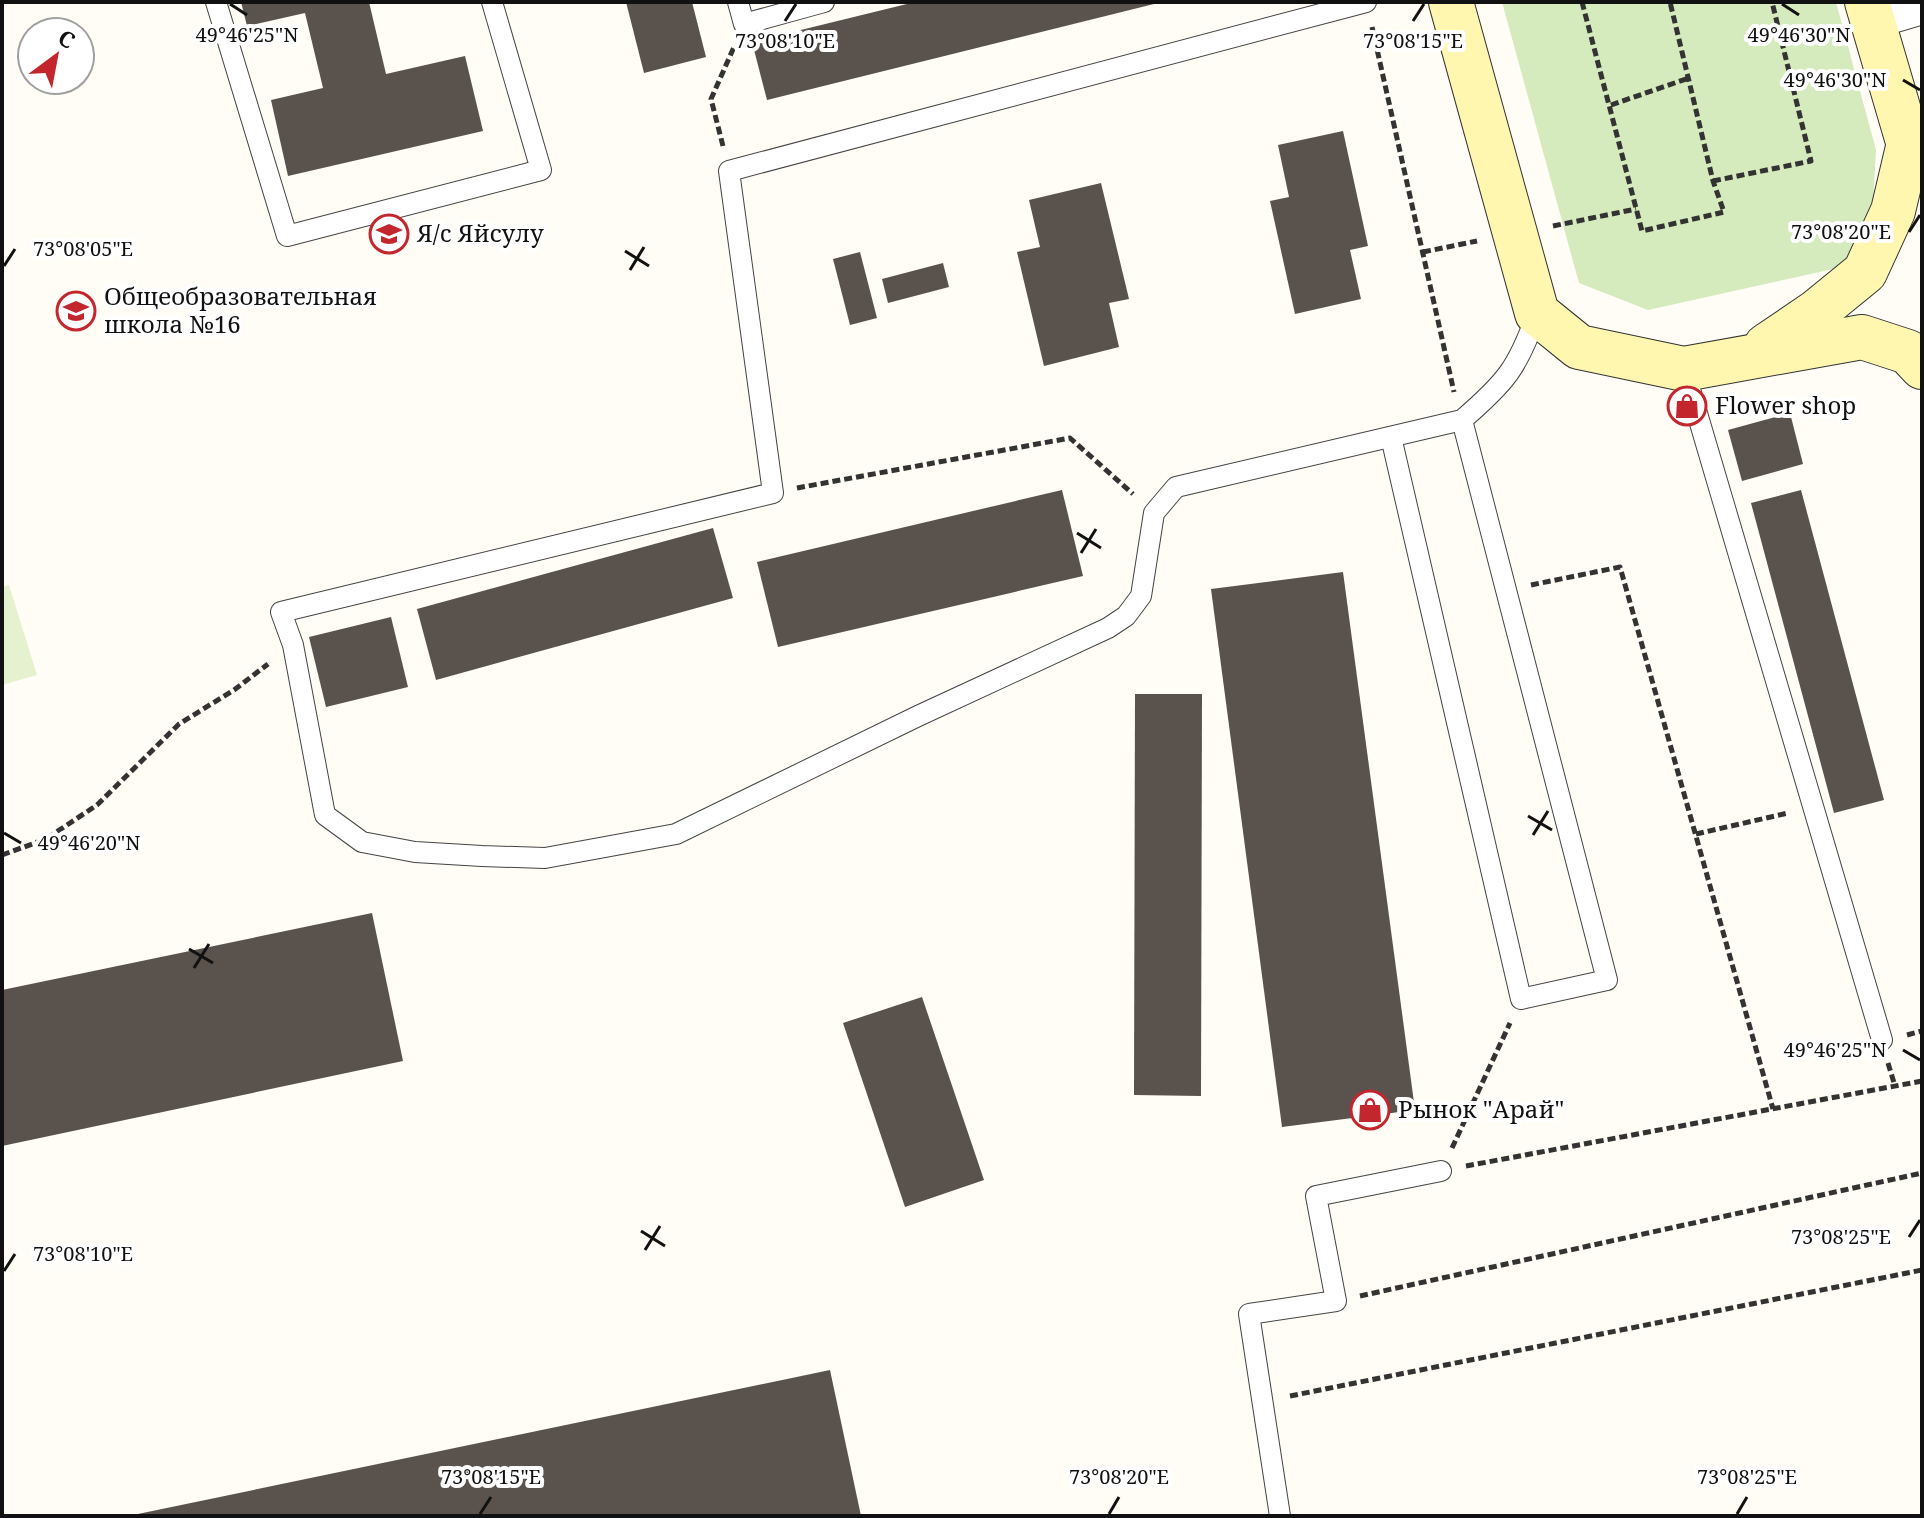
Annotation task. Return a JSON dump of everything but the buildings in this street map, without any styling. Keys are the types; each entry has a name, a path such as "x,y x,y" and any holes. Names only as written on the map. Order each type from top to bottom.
{"main road":[{"path":"1451,2 1537,313 1579,347 1684,369 1862,337 1908,352 1922,367"},
{"path":"1869,11 1922,191"},
{"path":"1750,356 1816,312 1865,272 1893,211 1909,143"}],"street":[{"path":"1869,11 1922,5"}],"lane":[{"path":"216,2 287,236 541,170 492,2"},
{"path":"738,2 744,24 824,2"},
{"path":"1366,2 729,171 773,493 281,612 293,645 325,815 362,842 415,852 545,858 676,834 1108,628 1126,616 1141,596 1154,513 1176,487 1462,420 1498,388 1514,367 1525,350 1537,313"},
{"path":"1684,369 1882,1040"},
{"path":"1391,437 1521,999 1607,980 1462,420"},
{"path":"1280,1516 1249,1314 1336,1301 1316,1196 1441,1171"}],"path":[{"path":"1366,2 1462,420"},
{"path":"1582,2 1642,231 1724,212 1713,181 1670,2"},
{"path":"1713,181 1811,161 1772,2"},
{"path":"729,171 711,99 744,24"},
{"path":"1611,105 1689,78"},
{"path":"773,493 1070,438 1154,513"},
{"path":"1506,590 1620,567 1773,1109"},
{"path":"2,855 46,839 97,805 179,724 234,690 293,645"},
{"path":"1696,834 1813,807"},
{"path":"1441,1171 1521,999"},
{"path":"1441,1171 1922,1081"},
{"path":"1336,1301 1922,1173"},
{"path":"1262,1402 1922,1270"}],"green space":[{"path":"1502,2 1836,2 1876,150 1872,220 1852,255 1833,269 1648,310 1579,283"},
{"path":"9,585 37,675 2,685 2,587"}],"place":[{"name":"Я/c Яйсулу","path":"389,234"},
{"name":"Общеобразовательная школа №16","path":"76,311"},
{"name":"Flower shop","path":"1687,406"},
{"name":"Рынок \"Арай\"","path":"1370,1110"}]}
